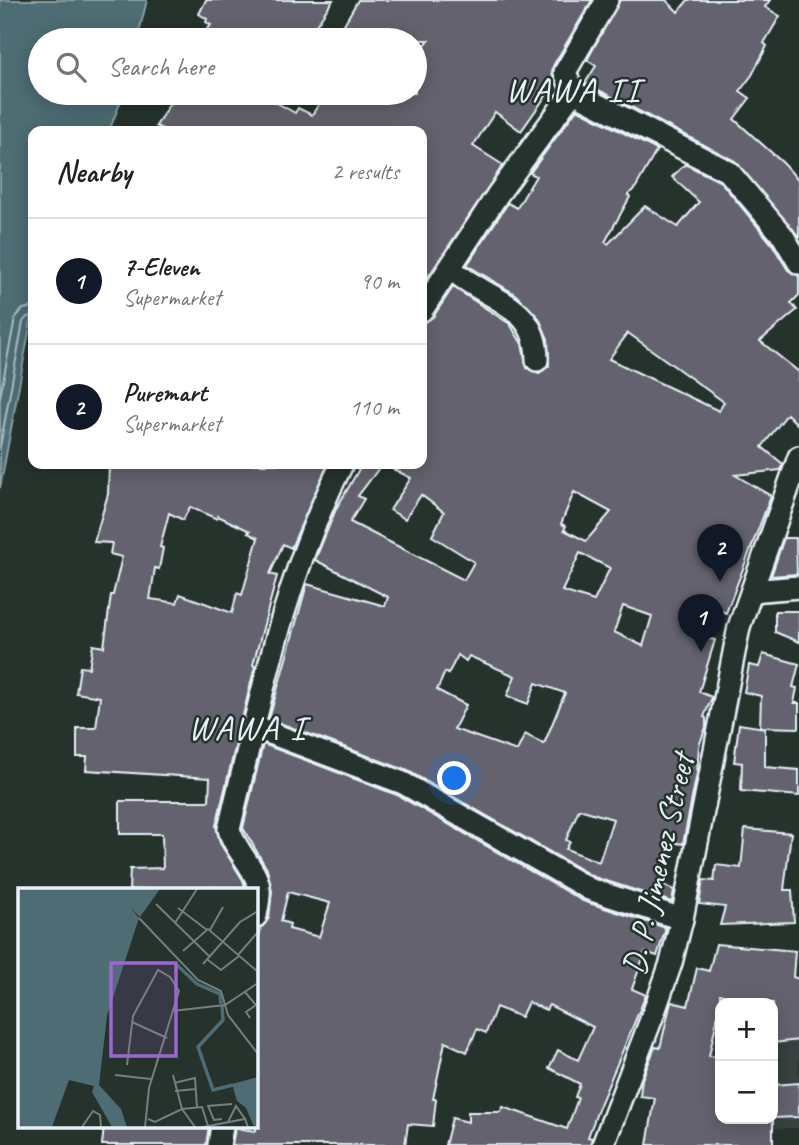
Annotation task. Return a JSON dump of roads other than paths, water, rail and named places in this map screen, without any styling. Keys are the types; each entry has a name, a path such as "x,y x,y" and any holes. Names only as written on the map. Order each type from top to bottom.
{"street":[{"path":"607,0 565,72 573,92 729,172 783,236 799,263"},
{"path":"427,302 498,194 573,92"},
{"path":"450,268 465,282 519,312 535,334 537,360"},
{"name":"D. P. Jimenez Street","path":"603,1145 671,963 739,627 799,457"},
{"path":"257,910 260,890 258,880 232,841 229,830 271,654 321,506 340,469"},
{"path":"752,591 799,587"},
{"path":"254,727 403,783 589,889 682,919"}],"water":[{"path":"0,0 147,0 140,28 28,28 28,105 119,105 111,126 28,126 28,337 0,488"}],"place":[{"name":"Puremart","path":"720,582"},
{"name":"7-Eleven","path":"701,652"}],"district":[{"name":"WAWA II","path":"573,89"},
{"name":"WAWA I","path":"247,727"}]}
